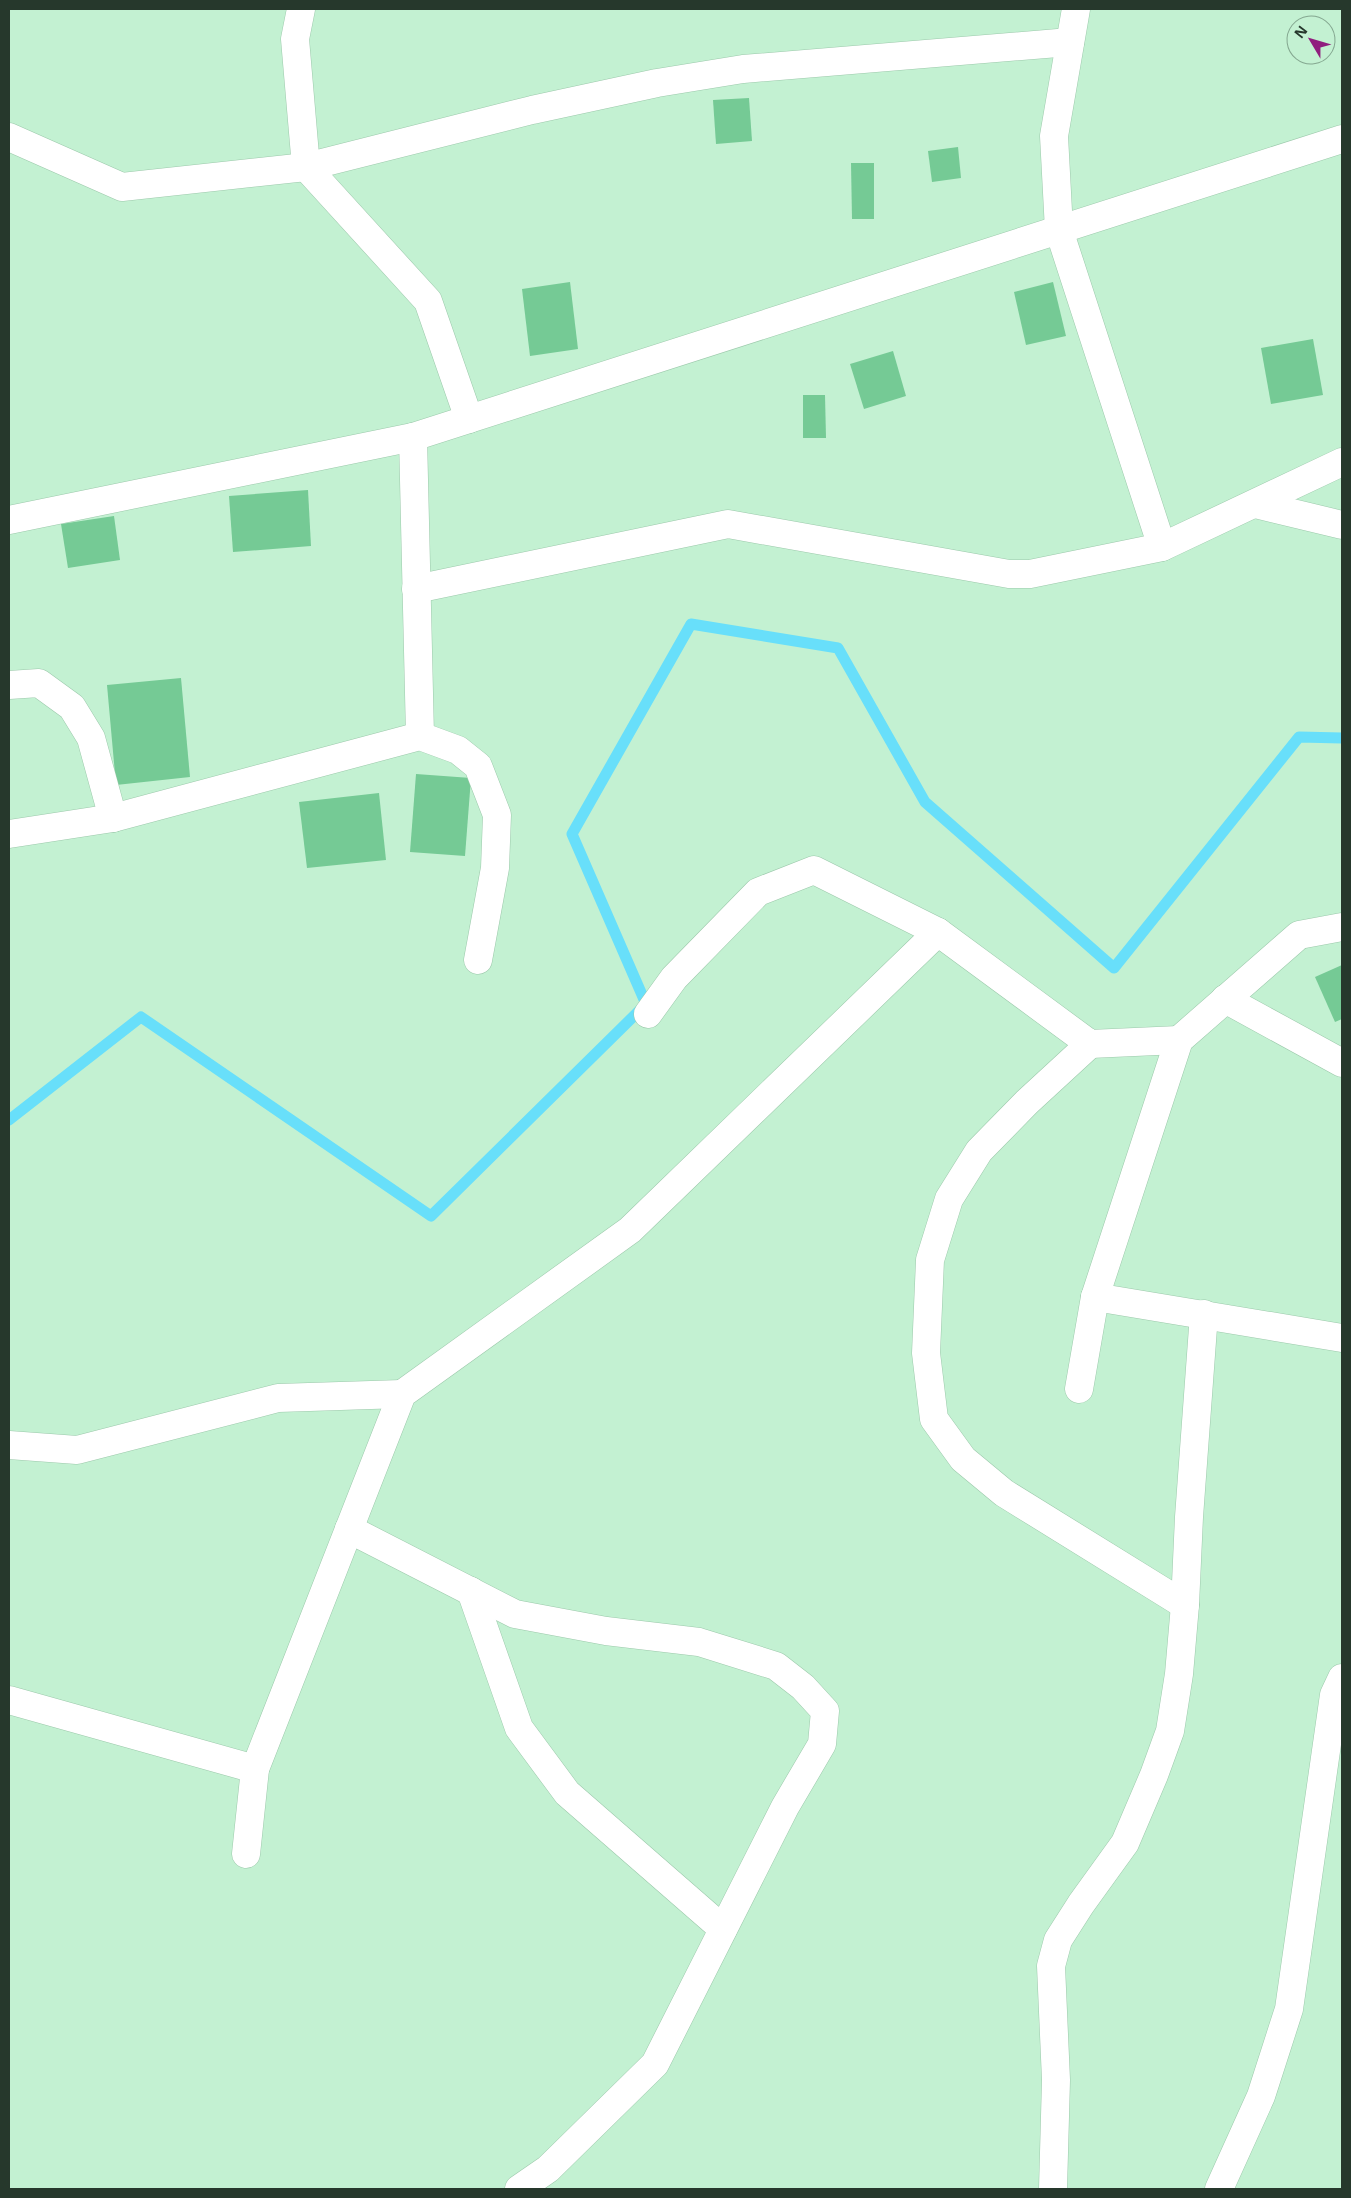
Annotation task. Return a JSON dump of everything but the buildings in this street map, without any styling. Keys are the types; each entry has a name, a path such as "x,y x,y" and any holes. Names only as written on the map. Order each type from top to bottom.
{"street":[{"path":"302,9 295,39 306,167 428,301 469,419"},
{"path":"1076,9 1054,136 1059,230 1162,547"},
{"path":"9,137 122,187 306,167 532,110 666,81 742,69 1070,42"},
{"path":"9,520 413,437 1342,140"},
{"path":"413,437 420,736"},
{"path":"416,589 728,524 1009,574 1030,574 1162,547 1342,462"},
{"path":"1255,504 1342,525"},
{"path":"9,685 39,683 72,707 91,738 112,818"},
{"path":"9,834 112,818 420,736 458,750 478,766 497,816 496,868 478,960"},
{"path":"648,1014 674,978 758,892 814,870 938,932 1090,1044 1179,1040"},
{"path":"1079,1388 1095,1297 1179,1040 1299,935 1342,927"},
{"path":"246,1854 255,1769 402,1394 630,1230 938,932"},
{"path":"1225,999 1342,1063"},
{"path":"1090,1044 1027,1102 979,1151 949,1199 930,1260 926,1353 934,1419 963,1459 1004,1493 1185,1605"},
{"path":"1095,1297 1342,1338"},
{"path":"1053,2189 1056,2080 1051,1966 1058,1940 1124,1843 1154,1775 1170,1730 1179,1674 1185,1605 1189,1518 1204,1314"},
{"path":"9,1445 77,1450 278,1398 402,1394"},
{"path":"349,1529 515,1614 606,1631 699,1642 776,1666 803,1687 825,1711 822,1744 785,1807 655,2064 548,2169 519,2189"},
{"path":"471,1591 519,1728 567,1793 723,1929"},
{"path":"1220,2189 1261,2096 1289,2009 1334,1695 1342,1678"},
{"path":"9,1700 255,1769"}],"waterway":[{"path":"9,1120 141,1017 431,1216 646,1004 572,834 691,624 838,648 925,802 1114,968 1299,737 1342,738"}]}
